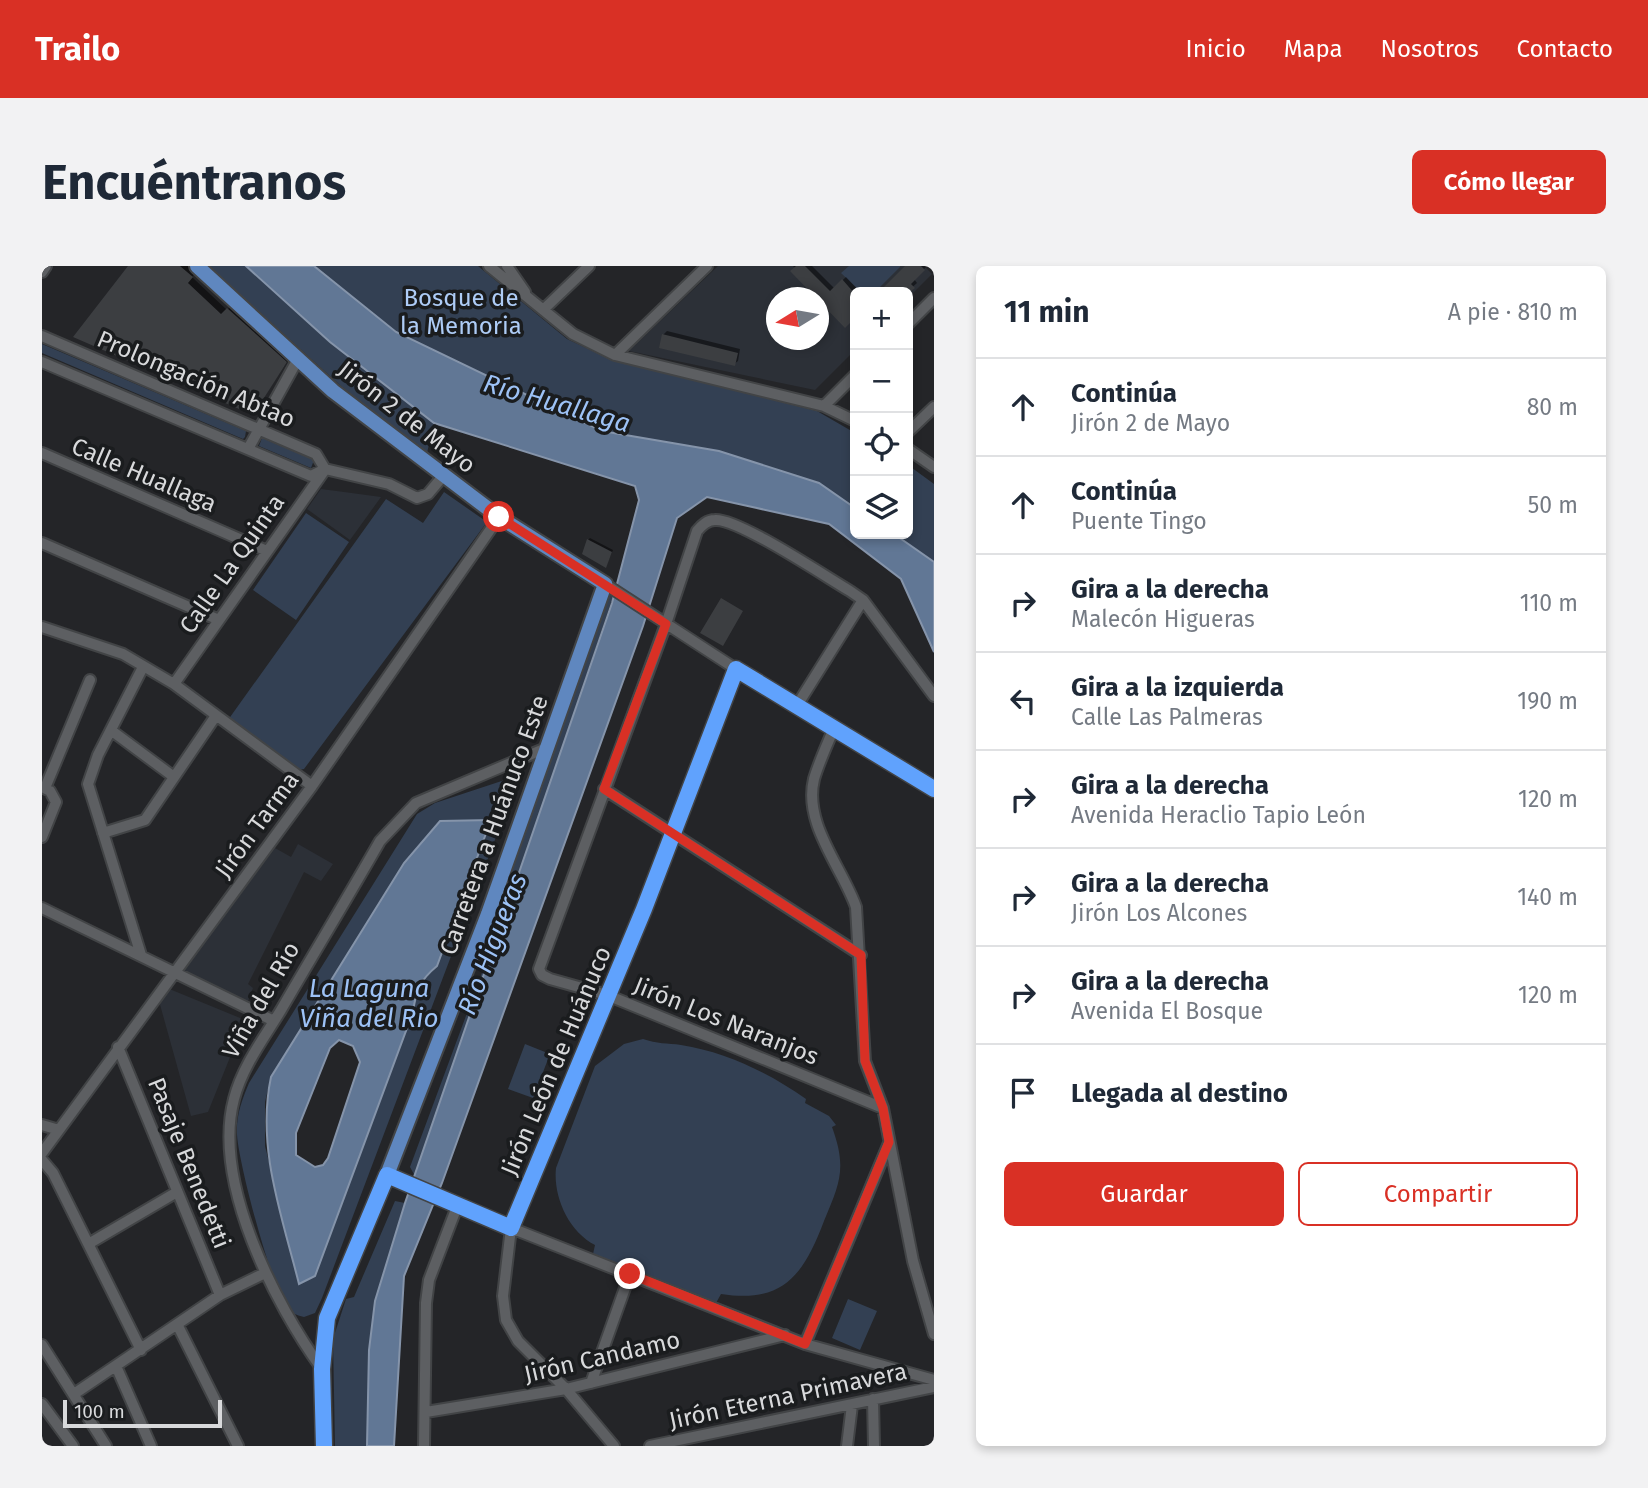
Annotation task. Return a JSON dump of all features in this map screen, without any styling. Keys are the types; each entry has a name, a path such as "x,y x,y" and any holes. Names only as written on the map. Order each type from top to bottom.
{"highway":[{"path":"736,669 934,789"},
{"name":"Jirón León de Huánuco","path":"511,1228 674,833 736,669"},
{"path":"387,1175 511,1228"},
{"name":"Carretera a Huánuco Este","path":"324,1446 322,1369 327,1318 387,1175"}],"main road":[{"name":"Jirón 2 de Mayo","path":"197,266 333,391 499,517 609,587"},
{"name":"Carretera a Huánuco Este","path":"387,1175 488,914 546,748 609,587"}],"street":[{"path":"42,272 46,266"},
{"path":"489,266 504,282 526,294 573,334 615,355 824,406 850,419"},
{"path":"507,266 526,294"},
{"path":"544,309 589,266"},
{"path":"615,355 707,266"},
{"path":"913,319 934,298"},
{"name":"Prolongación Abtao","path":"42,336 316,454 326,469"},
{"path":"248,449 298,359"},
{"name":"Prolongación Abtao","path":"42,362 311,476 326,469 389,484 417,498 428,494 444,475"},
{"path":"824,406 850,380"},
{"path":"913,427 934,407"},
{"path":"913,452 934,467"},
{"name":"Calle Huallaga","path":"42,453 267,551"},
{"name":"Calle La Quinta","path":"174,684 326,469"},
{"name":"Jirón Tarma","path":"42,1153 312,786 499,517"},
{"path":"861,955 604,789 697,531 704,523 721,520 763,539 863,600 934,696"},
{"path":"42,543 219,620"},
{"path":"609,587 736,669"},
{"path":"796,707 863,600"},
{"path":"42,627 122,654 174,684 215,717 312,786"},
{"path":"141,954 88,785 98,755 143,667"},
{"path":"42,837 56,802 43,788 90,680"},
{"path":"103,833 141,824 215,717"},
{"path":"834,728 813,781 813,797 824,844 848,884 856,907 861,955 865,1061 883,1108 913,1261 934,1334"},
{"path":"112,731 174,777"},
{"name":"Viña del Río","path":"322,1369 282,1309 265,1273 237,1191 230,1134 235,1096 274,1021 380,841 410,806 546,748"},
{"name":"Jirón Los Naranjos","path":"604,789 542,957 539,969 542,975 607,995 883,1108"},
{"path":"42,908 274,1021"},
{"name":"Pasaje Benedetti","path":"118,1047 220,1295"},
{"path":"42,1125 59,1130"},
{"path":"805,1344 889,1142"},
{"path":"42,1160 53,1173 90,1243 141,1350"},
{"path":"90,1243 177,1192"},
{"path":"424,1446 428,1292 453,1202"},
{"path":"511,1228 805,1344 934,1380"},
{"name":"Jirón León de Huánuco","path":"511,1228 503,1296 506,1320 518,1341 566,1389 614,1446"},
{"path":"74,1394 220,1295 265,1273"},
{"path":"591,1382 630,1274"},
{"path":"178,1326 238,1446"},
{"name":"Jirón Candamo","path":"426,1412 566,1389 785,1335"},
{"path":"42,1345 106,1446"},
{"path":"116,1366 151,1446"},
{"name":"Jirón Eterna Primavera","path":"650,1446 934,1387"},
{"path":"873,1399 874,1446"},
{"path":"42,1404 73,1446"},
{"path":"847,1446 852,1405"}],"shaded area":[{"path":"718,266 924,266 932,274 913,293 913,287 850,287 850,355 815,390 629,351"},
{"path":"321,489 381,497 350,540 307,509"},
{"path":"298,844 333,864 321,881 304,872 248,984 253,988 247,1004 183,970 275,848 291,857"},
{"path":"167,988 245,1020 208,1112 191,1116 159,1001"}],"green space":[{"path":"209,266 246,266 330,342 434,423 427,453 341,386"},
{"name":"Bosque de la Memoria","path":"314,266 478,266 567,339 612,360 817,411 850,430 850,505 819,483 719,451 602,431 396,332"},
{"path":"849,266 900,266 880,287 856,287 841,273"},
{"path":"42,344 246,431 245,437 243,439 42,353"},
{"path":"262,438 314,460 311,468 259,446"},
{"path":"913,469 934,484 934,562 901,539 913,539"},
{"path":"444,492 487,522 304,769 298,770 228,720 386,499 423,523"},
{"path":"306,513 349,542 296,620 253,590"},
{"path":"615,591 416,1178 410,1167 513,889 509,880 609,592"},
{"path":"511,778 514,785 322,1298 315,1313 304,1317 286,1306 264,1249 239,1150 237,1121 240,1108 249,1083 417,814 435,803","holes":["404,863 437,966 426,976 417,991 413,1012 315,1276 300,1284 265,1146 265,1102 271,1077"]},
{"path":"643,1039 698,1048 746,1065 806,1099 805,1103 829,1116 836,1125 832,1127 837,1141 840,1175 834,1196 808,1256 789,1281 776,1289 743,1296 721,1294 716,1303 593,1254 595,1245 577,1231 564,1212 557,1190 556,1168 595,1066 624,1044"},
{"path":"525,1044 550,1054 533,1098 508,1089"},
{"path":"395,1201 405,1203 375,1301 369,1350 367,1446 335,1446 333,1339 346,1299 354,1297"},
{"path":"848,1299 877,1311 860,1350 832,1338"}],"water":[{"path":"246,266 314,266 396,332 602,431 719,451 819,483 850,505 850,539 901,539 934,562 934,652 901,579 829,524 707,497 677,518 643,626 442,1183 404,1276 394,1446 367,1446 369,1350 375,1301 405,1203 612,603 639,500 635,486 434,423 330,342"},
{"name":"La Laguna Viña del Rio","path":"491,820 437,966 426,976 417,991 413,1012 315,1276 299,1284 269,1155 267,1103 271,1077 404,863 440,821","holes":["339,1040 353,1046 360,1062 328,1158 323,1165 315,1167 296,1155 296,1133 330,1048"]}],"building":[{"path":"128,266 180,266 193,277 188,283 221,314 227,308 287,362 253,415 73,337"},
{"path":"796,266 805,266 826,287 805,287 790,271"},
{"path":"905,266 921,266 925,270 911,284 915,288 913,290 913,287 884,287"},
{"path":"842,279 850,288 850,323 845,328 829,311 829,290"},
{"path":"662,334 738,353 735,366 659,348"},
{"path":"587,539 612,552 606,568 582,554"},
{"path":"721,598 743,611 723,646 700,633"}],"route":[{"path":"499,517 666,624 604,789 861,955 863,1049 883,1108 889,1142 832,1285 805,1344 630,1274"}],"water label":[{"name":"Río Huallaga","path":"557,403"},
{"name":"Río Higueras","path":"492,944"}]}
